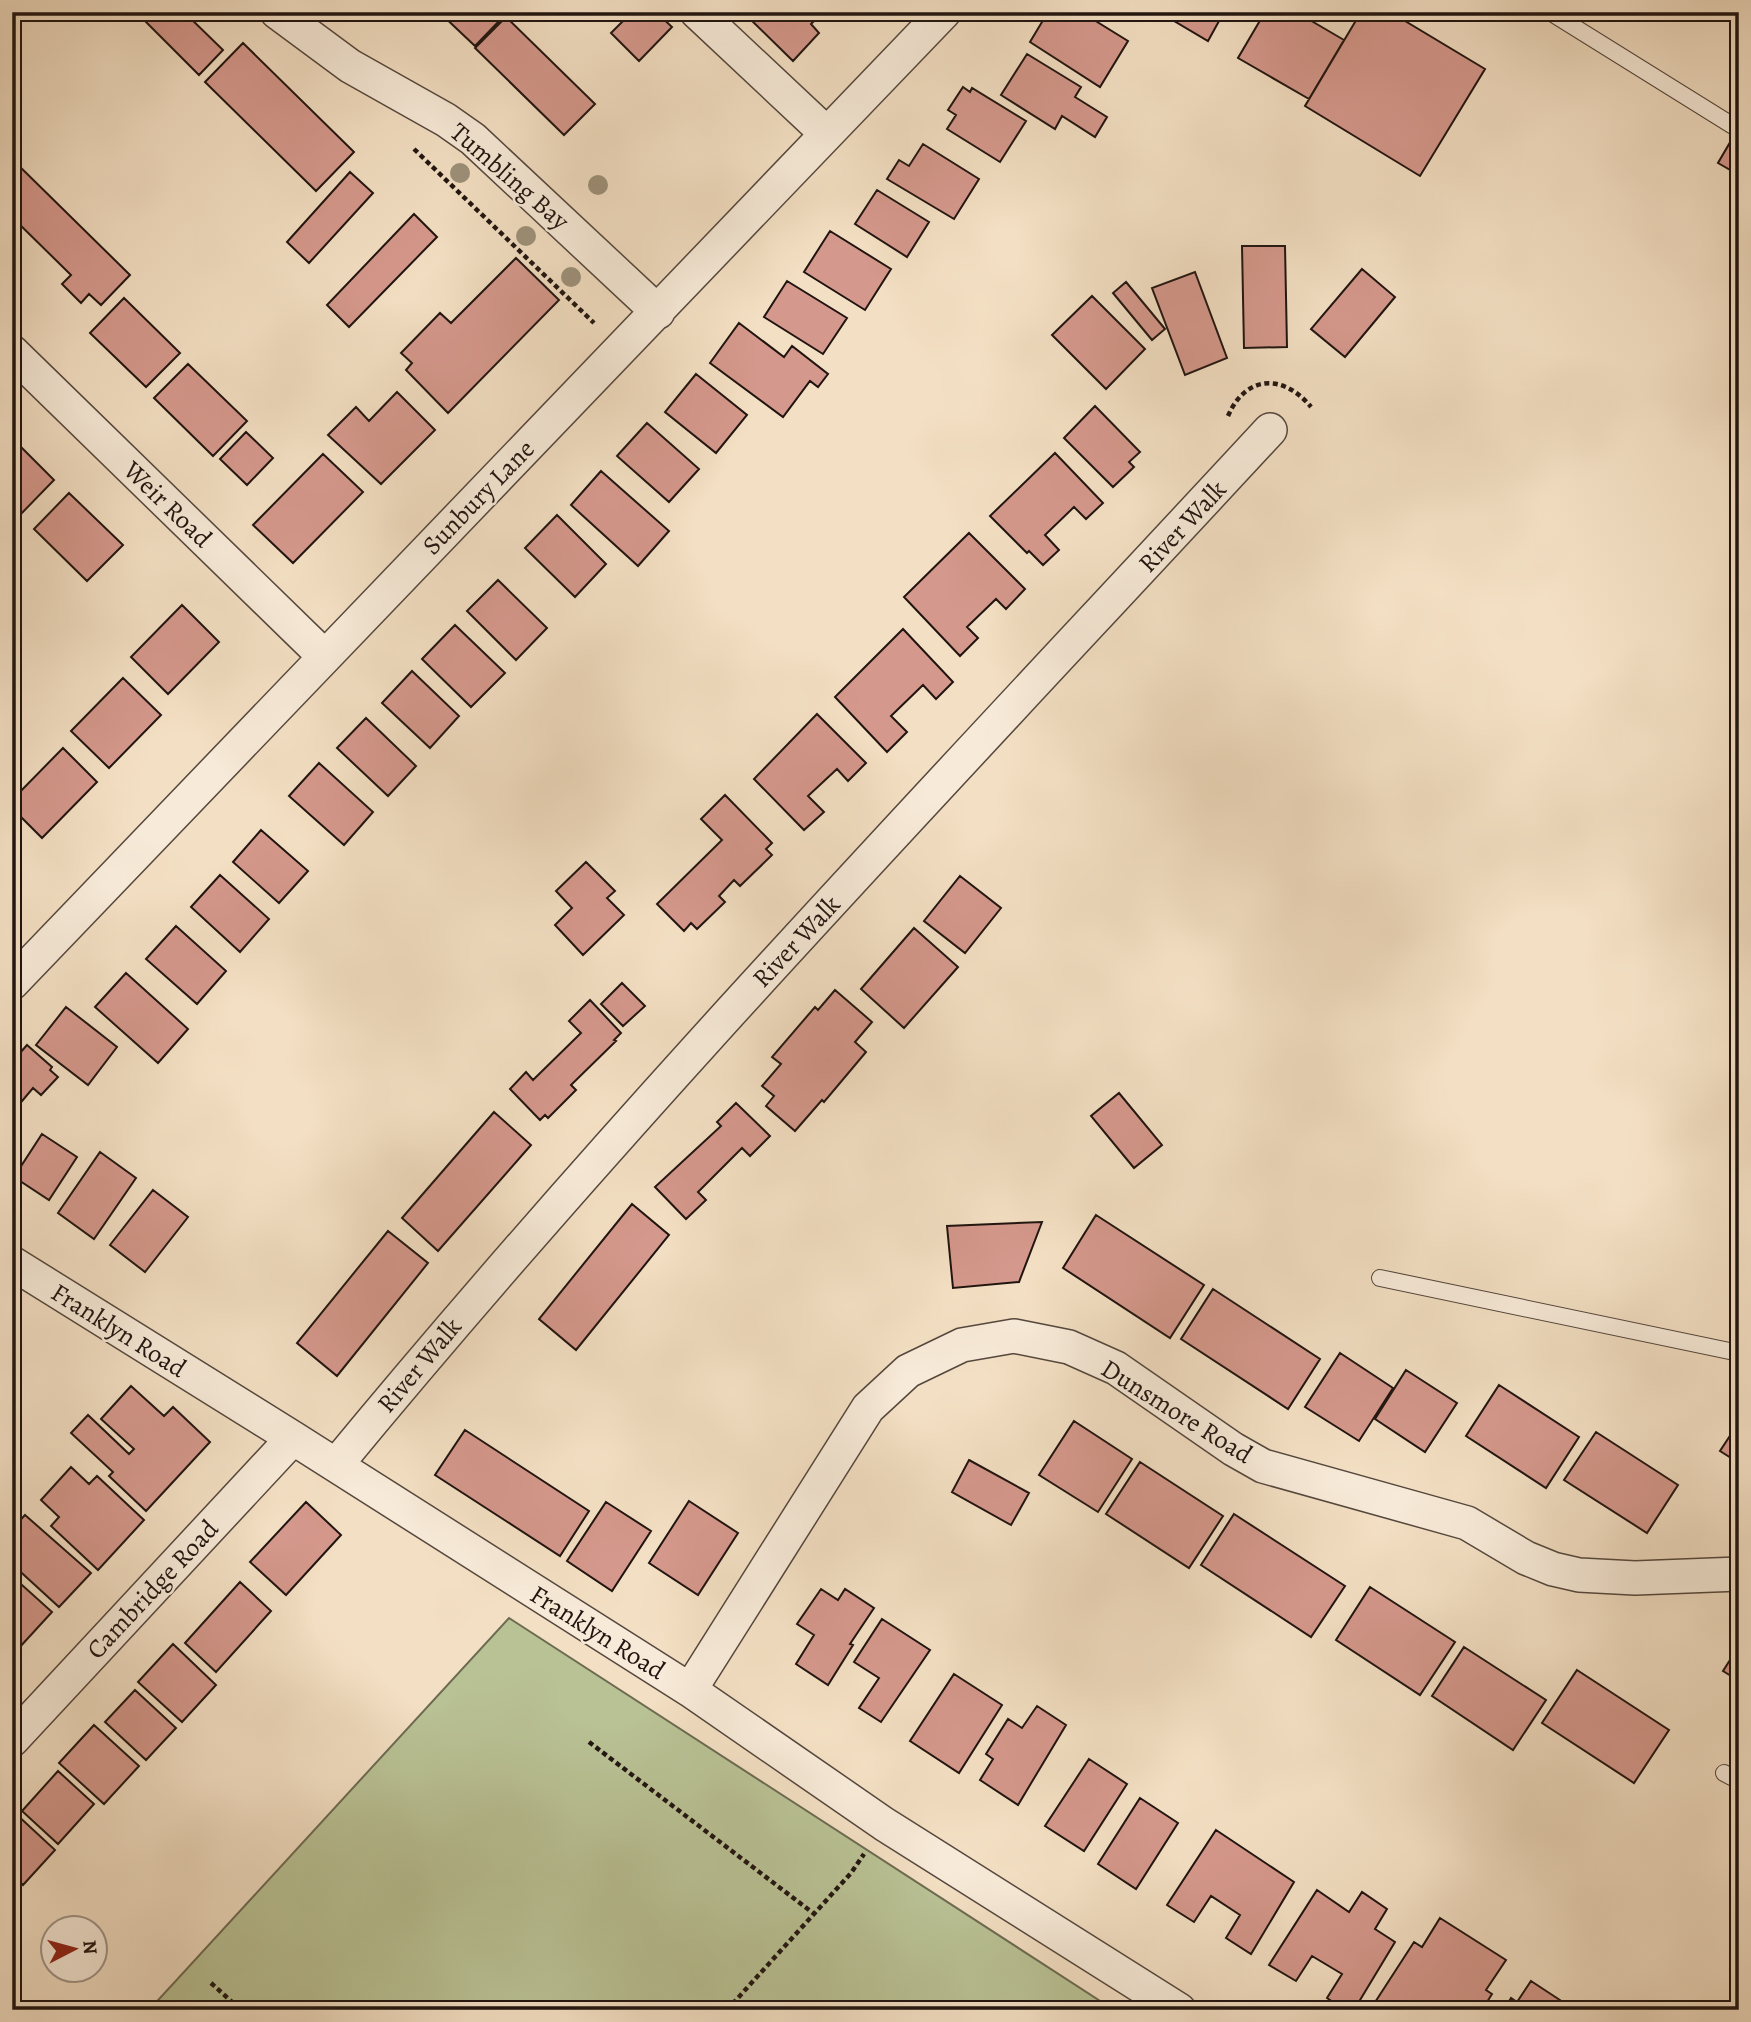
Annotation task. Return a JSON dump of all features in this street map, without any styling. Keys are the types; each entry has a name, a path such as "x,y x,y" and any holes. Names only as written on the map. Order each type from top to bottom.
{"street":[{"name":"Tumbling Bay","path":"277,12 350,65 446,120 473,139 658,312"},
{"path":"697,12 827,134"},
{"name":"Sunbury Lane","path":"12,983 944,12"},
{"name":"Weir Road","path":"12,352 324,656"},
{"name":"River Walk","path":"335,1465 448,1328 635,1118 1270,430"},
{"name":"Franklyn Road","path":"12,1263 690,1690 884,1824 1179,2010"},
{"name":"Dunsmore Road","path":"690,1690 868,1408 908,1371 962,1345 1014,1336 1069,1347 1116,1368 1233,1449 1263,1466 1467,1523 1526,1558 1553,1569 1579,1575 1635,1578 1739,1574"},
{"name":"Cambridge Road","path":"12,1740 293,1438"}],"lane":[{"path":"1550,12 1738,129"},
{"path":"1380,1278 1739,1353"},
{"path":"1724,1773 1739,1781"}],"path":[{"path":"409,144 621,350"},
{"path":"589,1742 813,1913"},
{"path":"727,2010 851,1873 884,1824"},
{"path":"211,1983 241,2010"}],"green space":[{"path":"509,1618 1114,2010 149,2010"}],"building":[{"path":"136,12 184,12 223,50 199,75"},
{"path":"439,12 498,12 503,17 475,46"},
{"path":"632,12 656,12 672,27 639,61 611,33"},
{"path":"753,12 823,12 811,24 819,33 793,61 748,17"},
{"path":"1048,12 1081,12 1128,41 1100,87 1030,42"},
{"path":"1159,12 1224,12 1208,41"},
{"path":"1265,12 1296,12 1344,40 1309,99 1238,58"},
{"path":"1361,12 1390,12 1485,69 1420,176 1305,106"},
{"path":"506,17 595,104 564,135 475,48"},
{"path":"243,43 354,152 316,191 205,82"},
{"path":"1027,54 1081,87 1075,97 1107,117 1095,137 1062,116 1055,129 1001,95"},
{"path":"963,87 970,92 972,88 1026,121 1000,162 947,129 956,115 948,110"},
{"path":"1739,127 1739,175 1718,163"},
{"path":"923,144 979,179 954,219 887,179 899,160 909,166"},
{"path":"12,159 130,275 101,305 89,294 81,303 62,284 71,275 12,217"},
{"path":"350,172 373,193 309,263 287,242"},
{"path":"877,190 929,222 907,257 855,224"},
{"path":"414,214 437,237 349,327 327,305"},
{"path":"830,231 891,269 865,310 804,272"},
{"path":"1242,246 1285,246 1287,347 1244,348"},
{"path":"516,258 559,300 448,413 406,370 412,363 401,353 440,313 451,323"},
{"path":"1362,269 1395,297 1345,357 1311,329"},
{"path":"1195,272 1227,358 1185,375 1152,288"},
{"path":"787,281 847,318 823,354 764,317"},
{"path":"1126,282 1165,329 1152,340 1113,293"},
{"path":"1092,296 1145,349 1106,389 1052,335"},
{"path":"124,298 180,353 146,387 90,333"},
{"path":"739,323 784,357 792,346 828,374 818,387 810,381 783,417 710,363"},
{"path":"188,364 247,421 213,456 154,398"},
{"path":"696,374 747,415 716,453 665,412"},
{"path":"397,392 435,430 381,484 328,435 356,407 369,421"},
{"path":"1095,406 1140,452 1129,462 1134,467 1113,487 1064,438"},
{"path":"647,423 699,469 669,502 617,456"},
{"path":"246,432 273,458 247,485 220,459"},
{"path":"12,438 54,480 18,517 12,511"},
{"path":"1055,453 1103,503 1086,519 1074,507 1045,535 1059,550 1043,565 990,516"},
{"path":"323,454 363,492 293,563 253,525"},
{"path":"601,471 669,531 638,566 571,505"},
{"path":"69,493 123,545 87,581 34,529"},
{"path":"557,515 606,564 575,597 525,548"},
{"path":"969,533 1025,589 1006,609 996,599 967,627 978,638 960,656 904,597"},
{"path":"498,580 547,628 516,660 467,611"},
{"path":"182,605 219,642 168,694 131,657"},
{"path":"455,625 505,673 471,707 422,659"},
{"path":"903,629 953,682 936,699 923,685 891,716 907,732 887,752 835,697"},
{"path":"412,671 459,716 430,748 382,703"},
{"path":"123,678 161,715 109,768 71,731"},
{"path":"817,714 866,763 848,781 837,769 808,796 824,812 804,830 754,779"},
{"path":"366,718 416,766 388,796 337,748"},
{"path":"63,748 97,782 42,838 12,808 12,800"},
{"path":"319,763 373,812 344,845 289,796"},
{"path":"725,795 772,843 766,849 772,855 740,886 734,880 719,896 725,902 697,929 691,923 684,931 657,904 722,840 701,819"},
{"path":"261,830 308,871 279,903 233,862"},
{"path":"586,862 615,891 607,898 624,915 583,955 555,925 572,908 556,891"},
{"path":"220,875 269,919 240,952 191,907"},
{"path":"960,876 1001,908 965,953 924,921"},
{"path":"176,926 226,971 197,1004 146,959"},
{"path":"914,928 958,967 904,1028 861,989"},
{"path":"126,973 188,1029 158,1063 95,1007"},
{"path":"622,983 645,1006 623,1026 601,1004"},
{"path":"835,990 872,1022 855,1042 866,1052 824,1102 822,1100 795,1131 766,1106 774,1096 762,1086 781,1064 772,1057 815,1007 818,1010"},
{"path":"590,1000 621,1033 571,1085 576,1090 548,1118 545,1115 540,1120 510,1089 526,1072 533,1080 581,1033 569,1021"},
{"path":"66,1007 117,1047 88,1085 36,1045"},
{"path":"27,1045 52,1067 50,1070 58,1077 41,1095 33,1088 12,1113 12,1062"},
{"path":"1119,1093 1162,1145 1134,1168 1091,1116"},
{"path":"736,1103 770,1136 750,1156 742,1148 698,1192 706,1200 686,1219 655,1187 721,1126 717,1122"},
{"path":"494,1112 531,1145 438,1251 402,1218"},
{"path":"42,1134 77,1157 49,1200 14,1177"},
{"path":"100,1152 136,1178 94,1239 58,1213"},
{"path":"153,1190 188,1217 145,1272 110,1245"},
{"path":"632,1204 669,1235 576,1350 539,1319"},
{"path":"1096,1215 1204,1285 1170,1338 1063,1268"},
{"path":"1042,1222 1019,1282 953,1288 947,1226"},
{"path":"388,1231 428,1263 337,1376 297,1343"},
{"path":"1213,1289 1320,1359 1288,1409 1181,1339"},
{"path":"1340,1353 1393,1388 1359,1441 1305,1407"},
{"path":"1406,1370 1457,1403 1425,1452 1375,1419"},
{"path":"1499,1385 1579,1437 1546,1488 1466,1436"},
{"path":"131,1386 164,1416 173,1407 210,1442 146,1511 109,1476 113,1472 71,1433 88,1415 129,1454 134,1449 101,1419"},
{"path":"1074,1421 1132,1459 1098,1512 1039,1475"},
{"path":"1739,1422 1739,1463 1720,1451"},
{"path":"465,1430 589,1511 560,1556 435,1475"},
{"path":"1596,1432 1678,1485 1647,1533 1564,1480"},
{"path":"969,1460 1029,1493 1011,1525 952,1492"},
{"path":"1140,1462 1223,1516 1189,1568 1106,1514"},
{"path":"71,1467 89,1484 97,1476 144,1520 98,1570 51,1526 59,1517 41,1500"},
{"path":"689,1501 738,1533 698,1595 649,1563"},
{"path":"306,1502 341,1535 286,1595 250,1562"},
{"path":"606,1502 651,1531 612,1591 567,1561"},
{"path":"1234,1514 1345,1586 1311,1637 1201,1565"},
{"path":"25,1515 91,1573 59,1607 12,1564 17,1555 12,1550 12,1529"},
{"path":"12,1576 52,1612 18,1649 12,1644"},
{"path":"240,1582 271,1611 216,1672 185,1643"},
{"path":"1370,1587 1455,1642 1420,1695 1336,1640"},
{"path":"821,1589 838,1600 845,1589 874,1608 850,1644 853,1645 828,1685 796,1664 814,1635 797,1624"},
{"path":"882,1619 930,1650 881,1722 859,1708 879,1678 854,1662"},
{"path":"173,1644 216,1685 182,1722 138,1682"},
{"path":"1739,1646 1739,1681 1723,1671"},
{"path":"1464,1647 1546,1700 1513,1750 1432,1696"},
{"path":"1577,1670 1669,1730 1634,1783 1542,1723"},
{"path":"954,1674 1002,1705 959,1773 910,1741"},
{"path":"135,1690 176,1728 146,1760 105,1722"},
{"path":"1037,1706 1066,1725 1018,1805 980,1780 993,1759 986,1754 1008,1719 1022,1728"},
{"path":"94,1725 139,1766 104,1804 59,1763"},
{"path":"1089,1759 1127,1784 1084,1851 1045,1826"},
{"path":"58,1771 94,1804 58,1844 22,1811"},
{"path":"1140,1798 1178,1823 1136,1889 1098,1864"},
{"path":"15,1813 55,1850 23,1885 12,1875 12,1815"},
{"path":"1216,1830 1294,1882 1251,1954 1226,1938 1240,1915 1211,1896 1194,1922 1167,1905"},
{"path":"1317,1890 1349,1912 1362,1892 1387,1909 1375,1929 1395,1942 1354,2010 1345,2010 1327,1998 1342,1974 1312,1956 1296,1981 1269,1965"},
{"path":"1440,1918 1506,1960 1486,1990 1492,1994 1482,2010 1413,2010 1409,2007 1407,2010 1370,2010 1414,1942 1422,1947"},
{"path":"1739,1955 1739,1975 1730,1969"},
{"path":"1531,1981 1575,2010 1504,2010 1511,1998 1517,2002"}]}
